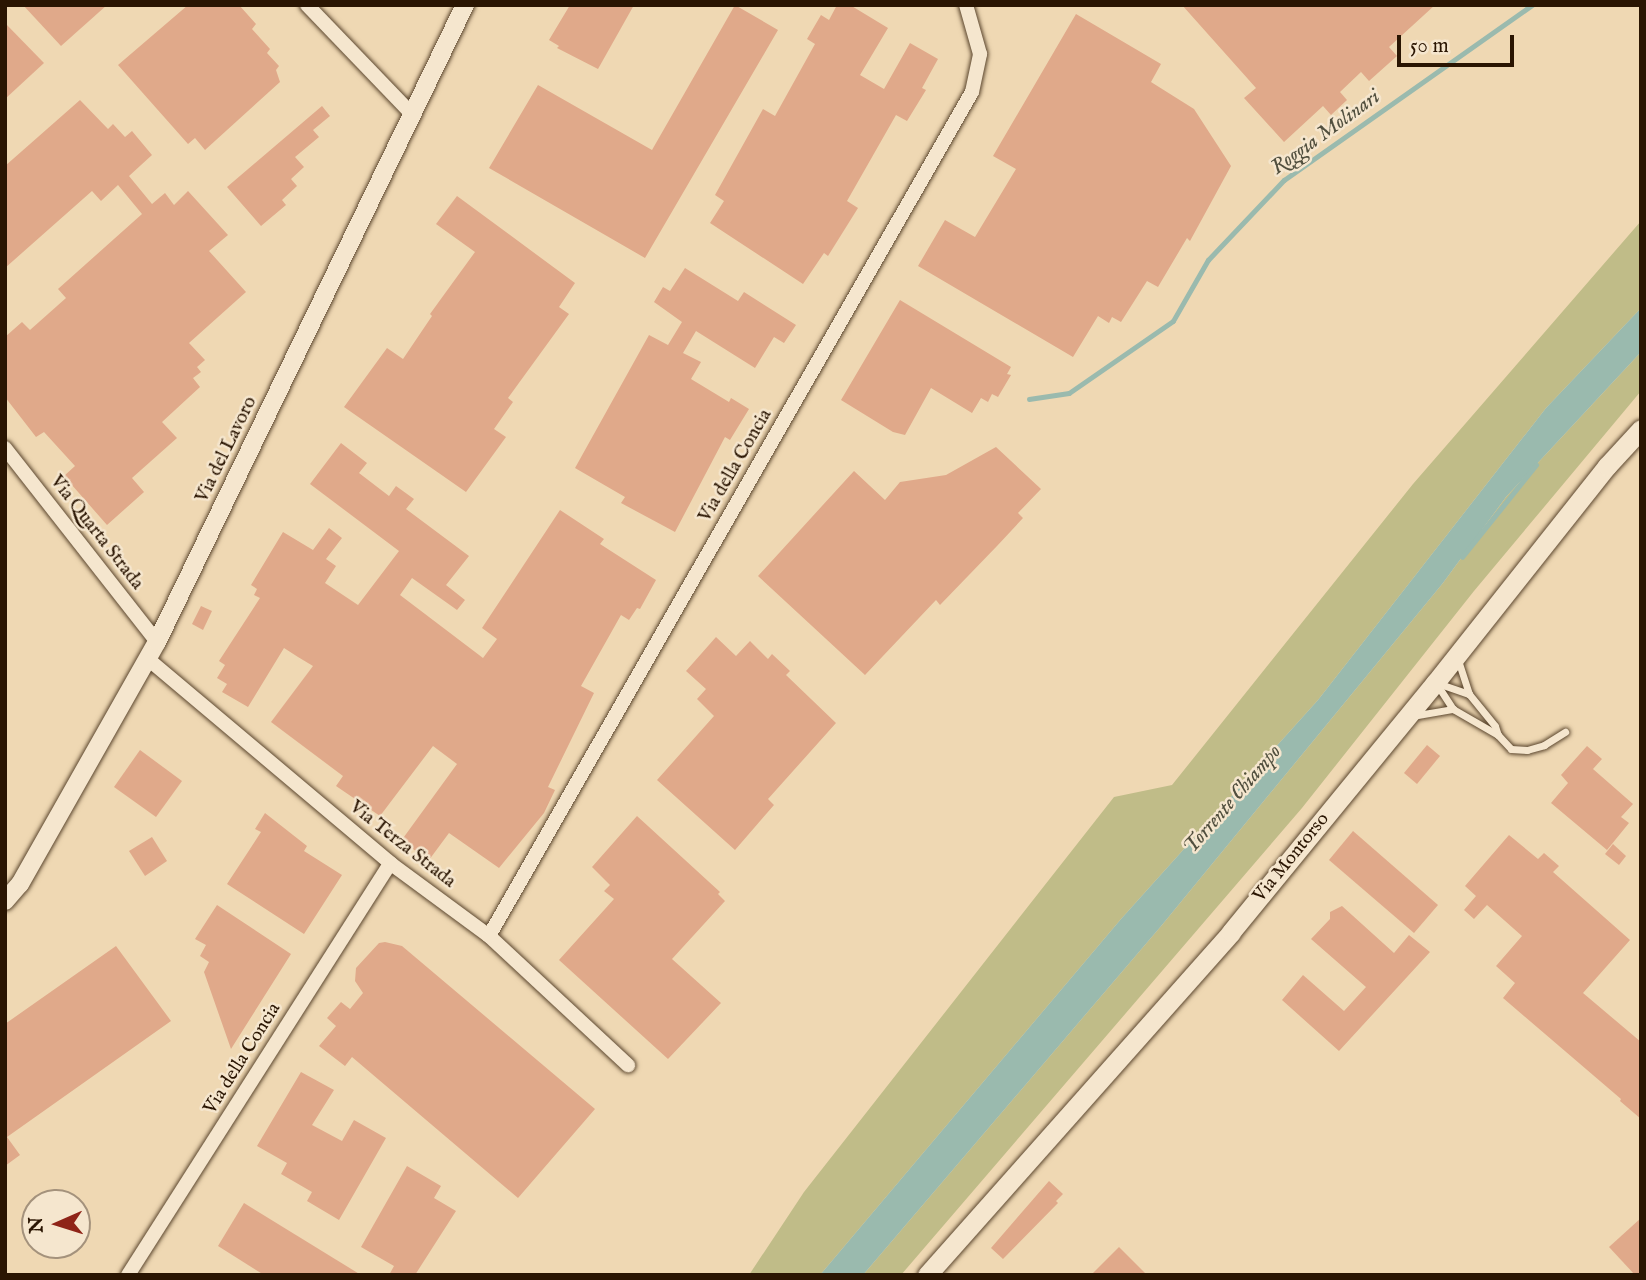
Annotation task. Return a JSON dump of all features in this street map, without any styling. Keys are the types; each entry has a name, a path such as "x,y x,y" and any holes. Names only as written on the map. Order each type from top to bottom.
{"main road":[{"name":"Via Montorso","path":"927,1275 1231,932 1436,683 1607,466 1641,429"}],"street":[{"path":"307,5 413,115"},
{"name":"Via del Lavoro","path":"5,901 20,884 157,642 465,5"},
{"name":"Via della Concia","path":"489,936 972,92 980,54 966,5"},
{"name":"Via Quarta Strada","path":"5,448 157,642"},
{"name":"Via Terza Strada","path":"148,659 390,863 489,936 628,1065"},
{"name":"Via della Concia","path":"128,1275 390,863"}],"lane":[{"path":"1456,656 1469,694 1495,726 1498,735"},
{"path":"1436,683 1469,694"},
{"path":"1436,683 1453,709 1498,735 1511,749 1527,750 1544,745 1564,732"},
{"path":"1407,716 1453,709"}],"shaded area":[{"path":"1641,221 1641,308 1546,408 1318,700 1121,919 820,1275 749,1275 804,1192 1114,797 1172,785 1413,484"},
{"path":"1641,352 1641,391 1474,591 1302,808 901,1275 863,1275 1162,925 1443,583 1506,497"}],"water":[{"path":"1641,308 1641,352 1506,497 1443,583 1162,925 863,1275 820,1275 1121,919 1318,700 1546,408"}],"building":[{"path":"23,5 107,5 61,46"},
{"path":"188,5 239,5 256,24 252,29 270,49 267,53 279,66 276,70 280,82 205,150 195,138 188,144 118,65"},
{"path":"570,5 634,5 598,69 557,48 559,46 549,40"},
{"path":"735,5 778,30 645,258 489,168 538,85 652,150"},
{"path":"837,5 850,5 888,28 860,75 884,89 910,43 938,59 922,88 926,90 907,121 896,115 847,201 858,208 828,256 824,253 803,284 710,223 724,201 715,195 763,109 775,116 815,44 807,39 821,15 829,20"},
{"path":"1182,5 1435,5 1389,47 1397,56 1369,81 1361,72 1340,92 1347,100 1331,115 1323,106 1284,142 1244,98 1256,88"},
{"path":"1076,14 1161,64 1151,82 1194,109 1231,166 1190,241 1187,238 1158,287 1147,281 1121,322 1112,317 1109,323 1098,316 1073,357 918,266 945,220 975,237 1016,169 993,156"},
{"path":"5,23 44,63 5,99"},
{"path":"80,100 108,129 113,124 125,137 132,131 152,155 129,176 152,204 165,193 174,205 188,191 228,235 209,251 246,292 189,343 205,360 197,367 201,372 193,378 200,387 162,422 177,438 132,478 144,492 107,525 64,476 75,466 44,432 36,437 5,397 5,337 22,322 30,330 66,298 58,289 142,214 118,185 101,201 92,191 5,268 5,166"},
{"path":"322,106 330,116 313,130 319,137 295,157 304,167 291,179 297,186 282,200 286,205 261,226 227,187"},
{"path":"457,196 575,283 559,307 569,314 508,398 513,402 494,429 506,437 466,492 344,407 387,348 403,359 432,316 430,314 475,252 436,224"},
{"path":"685,268 738,301 744,292 796,325 784,343 774,337 755,368 696,331 683,353 701,362 691,379 729,402 731,398 749,409 730,440 725,437 675,532 621,503 625,497 575,468 649,335 668,345 682,322 654,302 663,287 670,291"},
{"path":"900,300 1011,367 1007,374 1011,375 998,397 992,394 988,402 981,398 972,413 931,388 905,435 893,432 841,400"},
{"path":"341,443 367,463 359,473 389,496 396,486 414,499 406,509 469,556 446,585 465,600 457,610 412,578 400,595 483,658 497,639 482,628 560,510 604,539 600,544 656,580 640,609 637,608 629,620 621,615 581,686 594,693 548,787 555,790 544,813 499,868 449,833 429,860 401,841 457,764 433,746 380,816 336,786 343,776 271,722 313,666 284,648 248,707 222,692 227,684 217,678 225,665 219,661 260,598 254,595 257,589 251,585 283,532 313,550 329,528 342,538 326,559 336,566 325,583 358,605 399,551 310,484"},
{"path":"996,447 1041,489 1018,513 1023,518 997,546 940,605 936,600 865,675 758,576 854,471 885,500 900,482 946,475"},
{"path":"201,606 212,611 203,630 192,624"},
{"path":"716,637 736,656 750,641 768,659 772,654 790,671 786,675 836,723 768,799 774,805 735,850 657,780 714,716 697,699 706,689 686,671"},
{"path":"1427,745 1440,756 1417,784 1404,773"},
{"path":"1587,746 1602,759 1593,769 1633,804 1621,817 1629,823 1607,850 1551,803 1568,783 1561,775"},
{"path":"140,750 182,781 156,817 114,787"},
{"path":"265,813 307,846 304,851 342,875 304,934 227,884 261,832 255,829"},
{"path":"637,816 720,892 718,894 725,901 672,959 721,1003 668,1059 559,960 614,899 604,891 610,885 592,867"},
{"path":"1353,831 1438,905 1414,933 1329,860"},
{"path":"1509,835 1538,859 1544,853 1559,866 1553,872 1630,940 1583,993 1641,1042 1641,1119 1503,998 1515,983 1496,966 1522,936 1487,905 1474,919 1464,910 1476,896 1465,886"},
{"path":"152,837 167,861 145,876 129,851"},
{"path":"1613,844 1626,856 1619,865 1605,854"},
{"path":"217,905 291,954 231,1049 204,972 209,962 200,956 206,945 195,939"},
{"path":"1342,906 1394,953 1409,935 1430,952 1339,1051 1282,1000 1303,975 1344,1011 1366,987 1311,939 1330,919 1330,912"},
{"path":"379,943 402,946 595,1109 518,1198 352,1057 345,1066 319,1046 336,1026 327,1018 341,1002 350,1009 363,993 355,981 356,968"},
{"path":"116,946 171,1021 7,1137 20,1155 5,1166 5,1024"},
{"path":"301,1072 334,1090 312,1125 342,1141 354,1120 386,1138 339,1220 307,1201 312,1192 281,1174 287,1163 257,1146"},
{"path":"407,1166 441,1186 434,1198 456,1211 415,1275 389,1275 394,1266 361,1247"},
{"path":"1049,1181 1063,1194 1056,1201 1058,1203 1003,1259 991,1248"},
{"path":"244,1203 361,1275 264,1275 218,1246"},
{"path":"1641,1218 1641,1275 1635,1275 1609,1247"},
{"path":"1119,1247 1147,1275 1091,1275"}],"waterway":[{"name":"Roggia Molinari","path":"1029,399 1069,393 1173,321 1208,260 1284,180 1532,5"},
{"name":"Torrente Chiampo","path":"1462,557 1536,465"}]}
